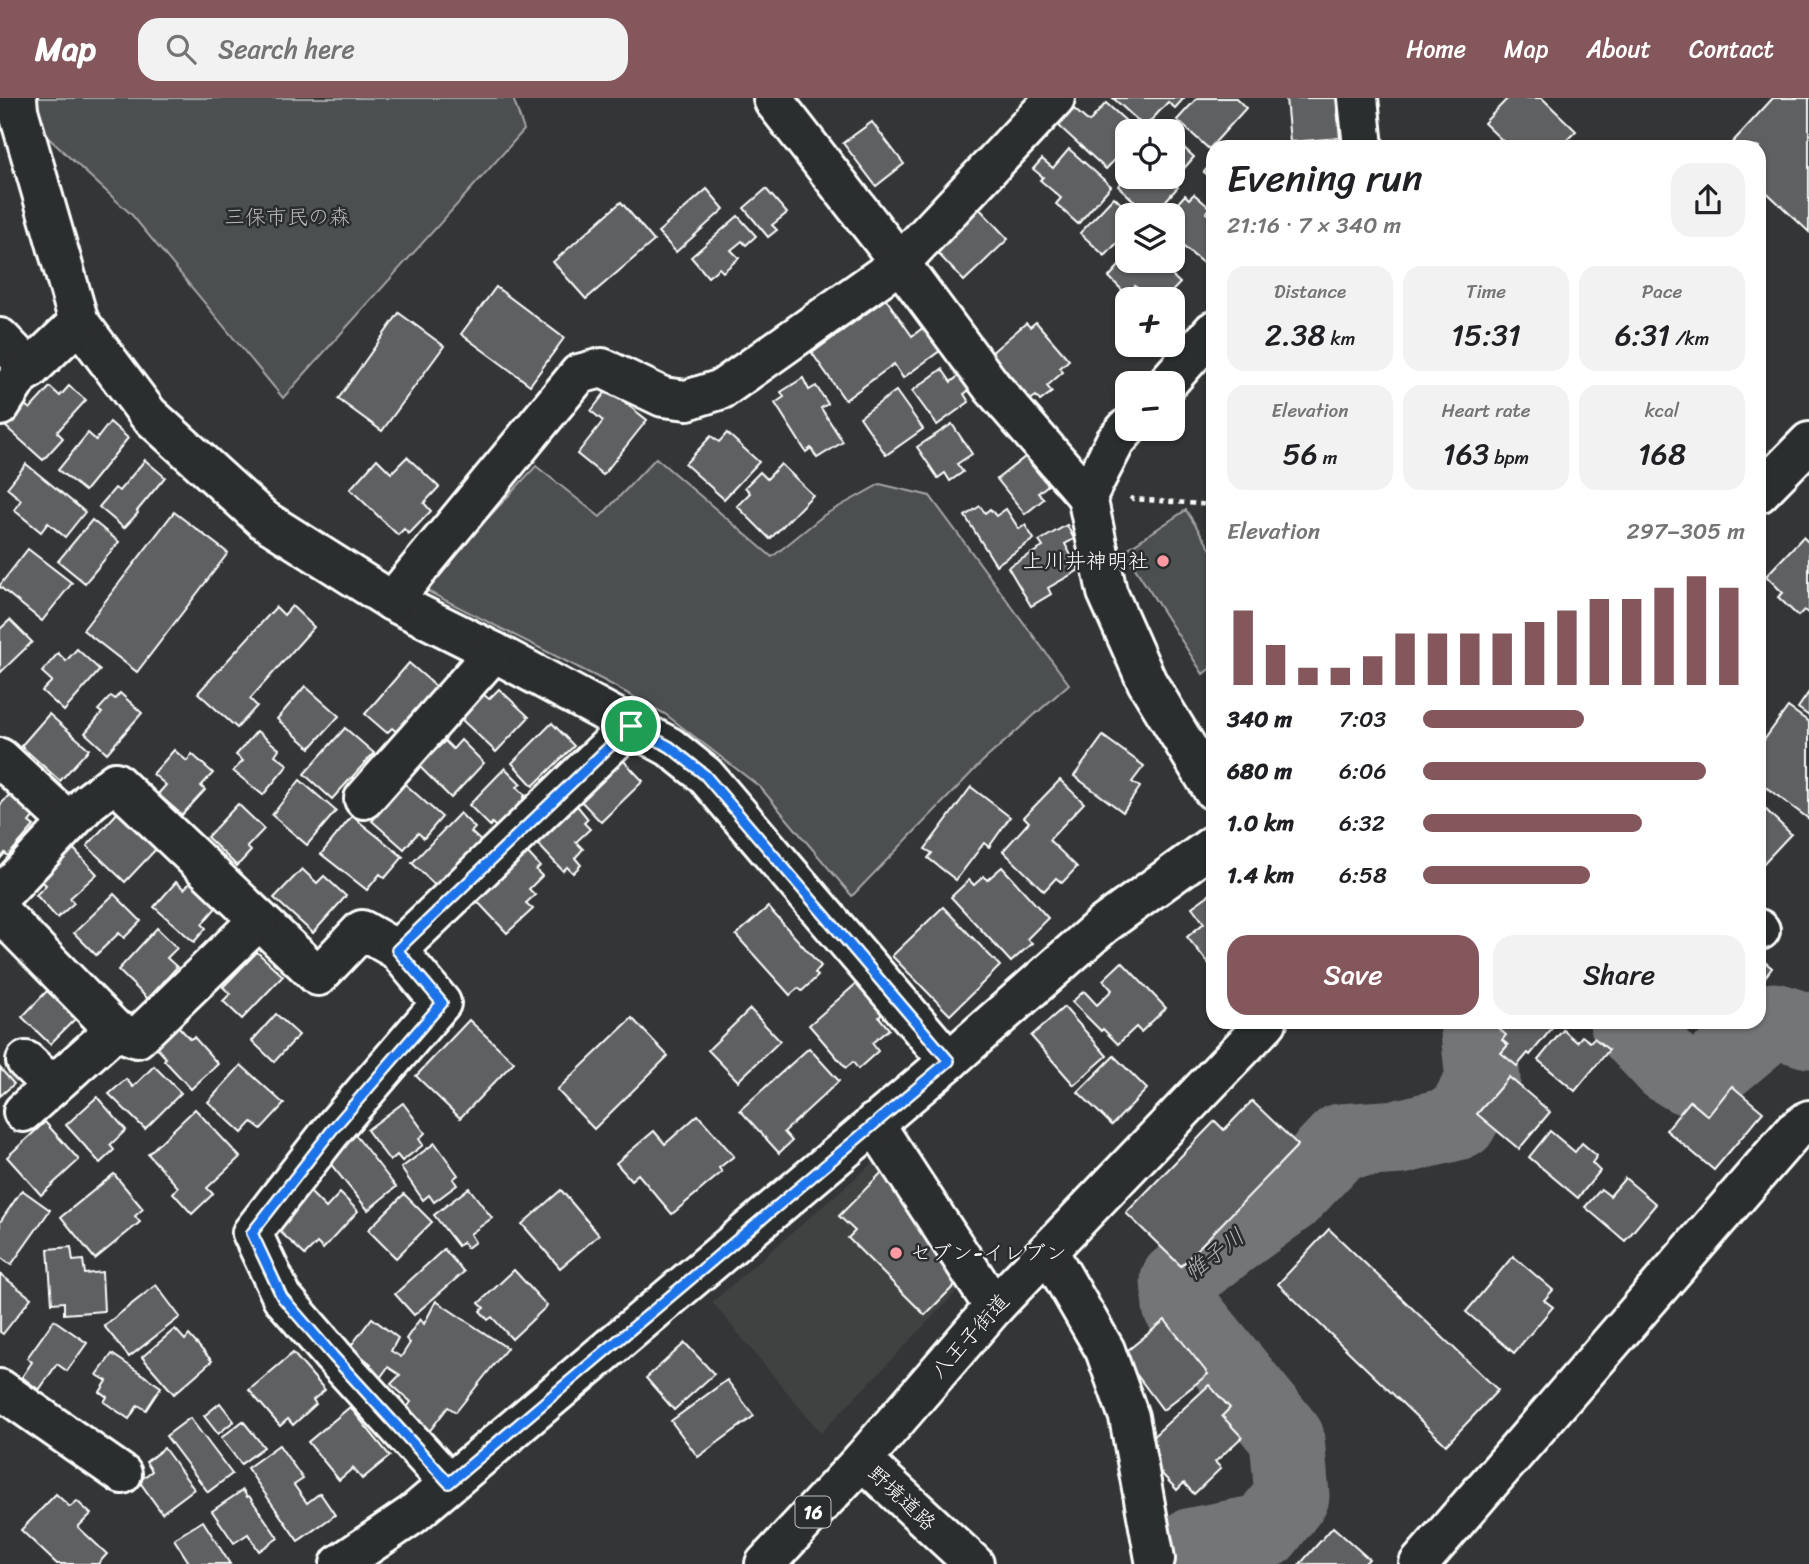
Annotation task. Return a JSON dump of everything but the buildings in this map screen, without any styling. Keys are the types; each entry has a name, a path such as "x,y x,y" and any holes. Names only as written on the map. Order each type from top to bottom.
{"main road":[{"path":"17,98 18,110 79,322 148,414 264,520 392,601 670,747 705,775 949,1061"},
{"path":"773,98 992,387 1091,486 1107,592 1147,682 1206,779"},
{"path":"392,601 579,374 602,368 663,397 675,399 687,400 722,389 900,263 1055,98"},
{"path":"1358,98 1362,140"},
{"path":"0,406 20,375 30,369 79,322"},
{"path":"0,338 30,369"},
{"path":"1178,371 1206,339"},
{"path":"1091,486 1116,441"},
{"path":"1766,486 1809,442"},
{"path":"365,799 494,653"},
{"path":"397,950 631,726"},
{"path":"0,758 69,822"},
{"path":"0,895 89,802 115,782 318,976 362,930 397,950 442,1003 332,1130 252,1233 282,1297 449,1483"},
{"path":"340,1564 412,1515 949,1061 1103,925 1206,850"},
{"path":"0,912 115,1030 137,1038 259,920"},
{"name":"八王子街道","path":"765,1564 862,1460 994,1307 1260,1029"},
{"path":"23,1112 39,1073 115,1030"},
{"path":"1419,1564 1772,1156 1794,1131 1809,1120"},
{"path":"874,1123 994,1307"},
{"path":"1048,1251 1105,1350 1129,1417 1155,1559"},
{"path":"0,1389 122,1474"},
{"name":"野境道路","path":"862,1460 974,1564"}],"path":[{"path":"1091,486 1133,499 1206,504"}],"shaded area":[{"path":"883,1154 966,1282 821,1433 712,1302"}],"green space":[{"name":"三保市民の森","path":"5,98 513,98 524,130 283,398 132,215"},
{"path":"656,458 772,557 824,515 880,484 930,496 1069,684 982,762 852,896 760,787 665,714 427,591 430,581 536,466 600,517"},
{"path":"1186,510 1206,542 1206,672 1203,674 1124,551"}],"waterway":[{"name":"帷子川","path":"1766,1027 1774,1020 1809,1031"},
{"name":"帷子川","path":"1178,1564 1192,1545 1265,1531 1292,1496 1287,1438 1180,1306 1178,1280 1288,1197 1341,1141 1400,1137 1460,1122 1483,1080 1478,1029"},
{"name":"帷子川","path":"1634,1029 1668,1066 1686,1077 1709,1074 1763,1029"}],"place":[{"name":"上川井神明社","path":"1163,561"},
{"name":"セブン-イレブン","path":"896,1253"}],"route":[{"path":"631,726 670,747 705,775 949,1061 449,1483 282,1297 252,1233 332,1130 442,1003 397,950 631,726"}]}
